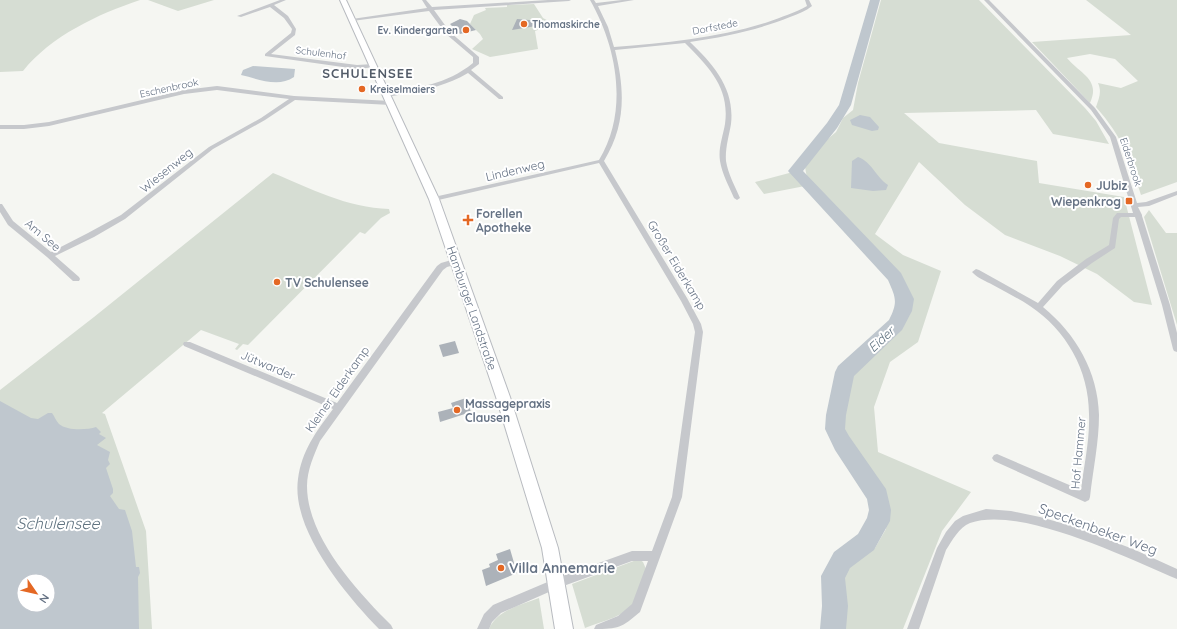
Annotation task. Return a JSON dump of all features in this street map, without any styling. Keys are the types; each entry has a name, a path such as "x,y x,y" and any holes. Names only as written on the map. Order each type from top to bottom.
{"main road":[{"name":"Hamburger Landstraße","path":"343,0 434,199 503,397 550,548 564,629"}],"street":[{"path":"239,16 284,0"},
{"path":"424,0 448,33 476,57 476,64 469,70 501,98"},
{"path":"352,20 430,9 505,2 569,0"},
{"path":"601,161 609,147 617,124 620,97 612,49 594,2 632,0"},
{"name":"Dorfstede","path":"612,49 688,42 746,30 790,16 810,6 807,0"},
{"name":"Eiderbrook","path":"986,0 1102,121 1113,138 1139,215 1166,305 1177,349"},
{"name":"Schulenhof","path":"271,5 286,17 294,29 293,34 267,55 358,67 373,66"},
{"path":"688,42 711,68 724,86 728,97 730,110 723,144 723,161 737,198"},
{"name":"Eschenbrook","path":"0,127 24,127 49,124 201,89 236,89 294,98 389,99 444,82 469,70"},
{"name":"Wiesenweg","path":"50,255 91,236 128,214 211,148 263,119 294,98"},
{"name":"Lindenweg","path":"434,199 601,161"},
{"name":"Großer Eiderkamp","path":"600,629 625,618 636,608 677,497 699,332 697,324 684,300 601,161"},
{"path":"1135,205 1147,204 1177,193"},
{"name":"Am See","path":"0,206 10,223 50,255 76,279"},
{"path":"1038,308 1060,283 1088,260 1112,246 1116,218 1118,215 1139,215"},
{"name":"Kleiner Eiderkamp","path":"387,629 372,615 339,574 321,546 307,515 302,487 306,462 316,439 338,407 440,268 444,265 455,262"},
{"name":"Hof Hammer","path":"976,272 1038,308 1066,333 1083,362 1090,387 1094,414 1085,497 997,458"},
{"name":"Jütwarder","path":"187,344 338,407"},
{"name":"Speckenbeker Weg","path":"913,629 942,548 948,537 957,526 968,518 984,514 1016,516 1056,526 1177,574"},
{"path":"483,629 488,618 497,609 557,583 632,556 656,556"}],"shaded area":[{"path":"0,0 140,0 92,19 61,37 34,58 23,71 0,72"},
{"path":"148,0 214,0 178,11"},
{"path":"881,0 979,0 1085,108 1096,121 1109,144 1053,134 1036,110 904,113 939,143 1037,161 1039,183 1124,197 1152,305 1134,302 1097,274 1060,256 1005,235 965,205 919,162 875,234 903,255 941,271 918,342 890,362 874,407 878,452 971,492 942,531 903,629 842,629 841,581 850,567 875,548 886,529 887,511 885,491 844,436 845,400 852,377 862,365 901,330 910,314 911,301 900,276 890,263 807,178 805,167 823,143 836,132 843,118 853,110 858,83"},
{"path":"1086,0 1177,0 1177,182 1141,195 1129,159 1119,138 1096,107 1100,92 1098,83 1121,88 1138,81 1115,59 1090,54 1067,58 1091,82 1093,95 1090,103 1032,42 1131,35"},
{"path":"534,4 543,18 554,24 535,31 538,49 490,57 472,49 483,39 470,24 474,15 486,10 485,8 507,7 507,5"},
{"path":"793,172 805,186 764,194 755,182"},
{"path":"273,173 315,191 344,201 374,208 389,209 390,213 381,218 365,234 360,232 248,345 243,344 237,350 235,349 239,344 201,330 102,413 105,414 146,531 152,629 0,629 0,390 94,317"},
{"path":"1149,210 1166,233 1177,233 1177,325 1144,217"},
{"path":"639,559 643,562 646,569 636,599 632,605 614,618 585,628 572,584"},
{"path":"539,598 544,629 489,629 498,617 510,609"}],"water":[{"path":"253,66 295,69 294,77 282,82 268,82 241,75 243,70"},
{"path":"860,115 870,117 879,127 878,130 872,131 852,125 850,120"},
{"path":"858,157 867,162 888,185 886,190 873,191 851,188 852,161"},
{"name":"Schulensee","path":"0,401 31,418 38,419 48,413 52,413 59,424 67,428 88,429 96,427 101,432 99,434 106,438 97,445 110,452 108,460 110,464 106,468 113,489 113,493 110,496 119,509 125,510 132,531 136,567 139,567 139,629 0,629"}],"building":[{"name":"Ev. Kindergarten","path":"460,19 467,21 476,30 460,34 450,24"},
{"name":"Thomaskirche","path":"517,19 542,21 542,25 512,30"},
{"path":"455,341 459,353 443,357 439,345"},
{"name":"Massagepraxis Clausen","path":"466,398 471,412 440,422 438,412 453,408 451,403"},
{"name":"Villa Annemarie","path":"510,549 517,573 486,586 482,570 490,567 489,564 498,560 496,554"}],"waterway":[{"name":"Eider","path":"833,629 835,606 833,576 842,560 866,542 878,521 880,510 878,496 842,443 835,429 836,415 845,372 896,325 903,311 905,299 895,277 795,171 832,125 845,105 875,0"}],"place":[{"name":"Thomaskirche","path":"524,24"},
{"name":"Ev. Kindergarten","path":"466,30"},
{"name":"Kreiselmaiers","path":"362,89"},
{"name":"JUbiz","path":"1088,185"},
{"name":"Wiepenkrog","path":"1129,201"},
{"name":"Forellen Apotheke","path":"468,220"},
{"name":"TV Schulensee","path":"277,282"},
{"name":"Massagepraxis Clausen","path":"457,410"},
{"name":"Villa Annemarie","path":"501,568"}],"district":[{"name":"SCHULENSEE","path":"368,73"}]}
